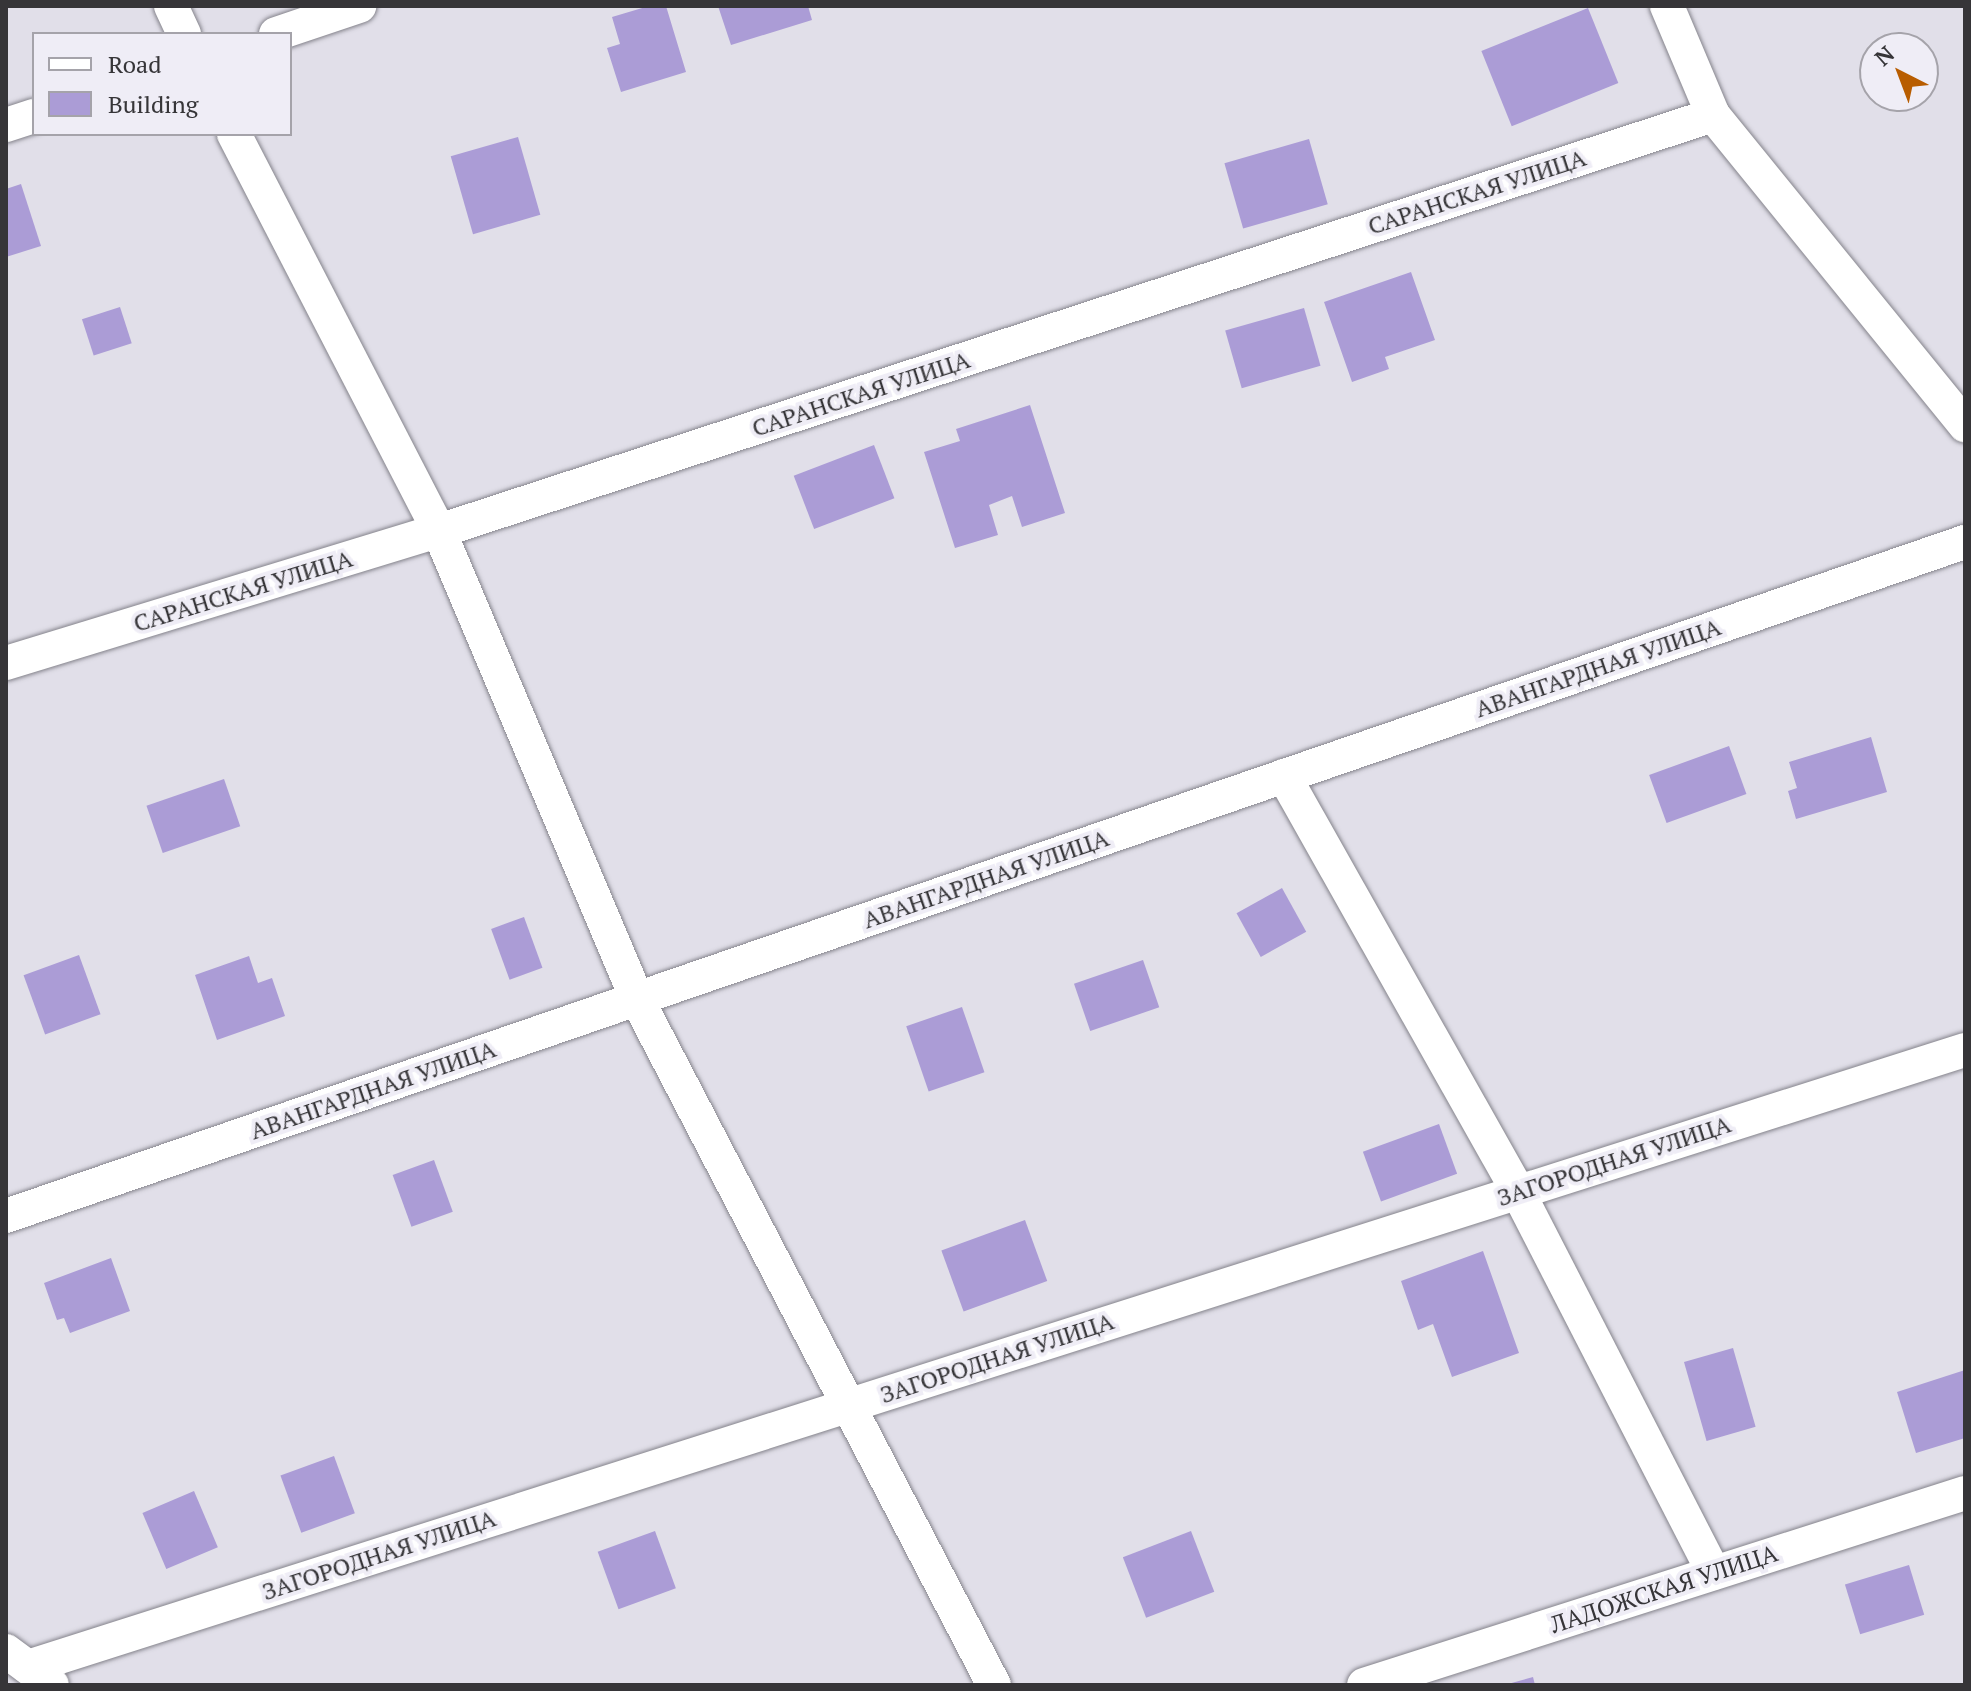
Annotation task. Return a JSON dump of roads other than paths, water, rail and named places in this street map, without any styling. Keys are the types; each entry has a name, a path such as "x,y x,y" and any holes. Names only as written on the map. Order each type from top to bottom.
{"street":[{"path":"171,6 183,32"},
{"path":"282,32 359,6"},
{"path":"1667,6 1713,115 1965,425"},
{"name":"САРАНСКАЯ УЛИЦА","path":"6,663 439,531 1713,115"},
{"path":"6,125 32,117"},
{"path":"235,136 439,531 637,999 994,1685"},
{"name":"АВАНГАРДНАЯ УЛИЦА","path":"6,1216 1965,542"},
{"path":"1284,776 1518,1192 1714,1573"},
{"name":"ЗАГОРОДНАЯ УЛИЦА","path":"29,1668 1965,1050"},
{"name":"ЛАДОЖСКАЯ УЛИЦА","path":"1364,1685 1965,1493"}]}
